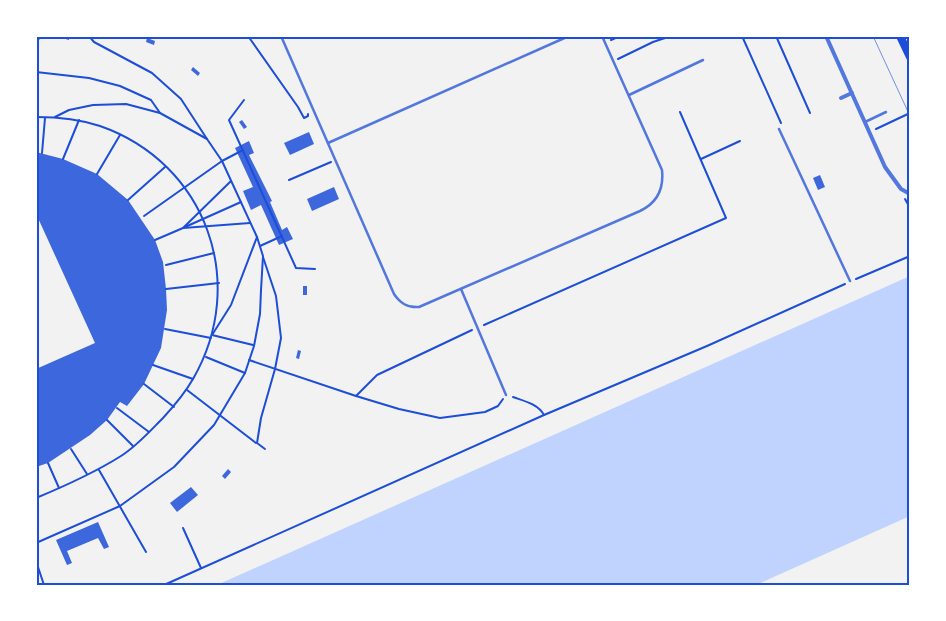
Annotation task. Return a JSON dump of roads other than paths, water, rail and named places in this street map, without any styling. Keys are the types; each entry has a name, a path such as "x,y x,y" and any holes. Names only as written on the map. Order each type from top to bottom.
{"main road":[{"path":"900,36 910,57"}],"street":[{"path":"826,36 885,167 901,189 910,194"},
{"path":"840,98 852,93"}],"lane":[{"path":"281,36 397,299 406,306 419,307 646,208 655,200 661,190 662,170 602,36"},
{"path":"328,143 569,36"},
{"path":"629,95 703,60"},
{"path":"865,122 886,112"},
{"path":"780,128 850,281"},
{"path":"460,289 506,395"}],"water":[{"path":"910,276 910,516 756,585 217,585"}],"tram line":[{"path":"873,36 910,116"}]}
